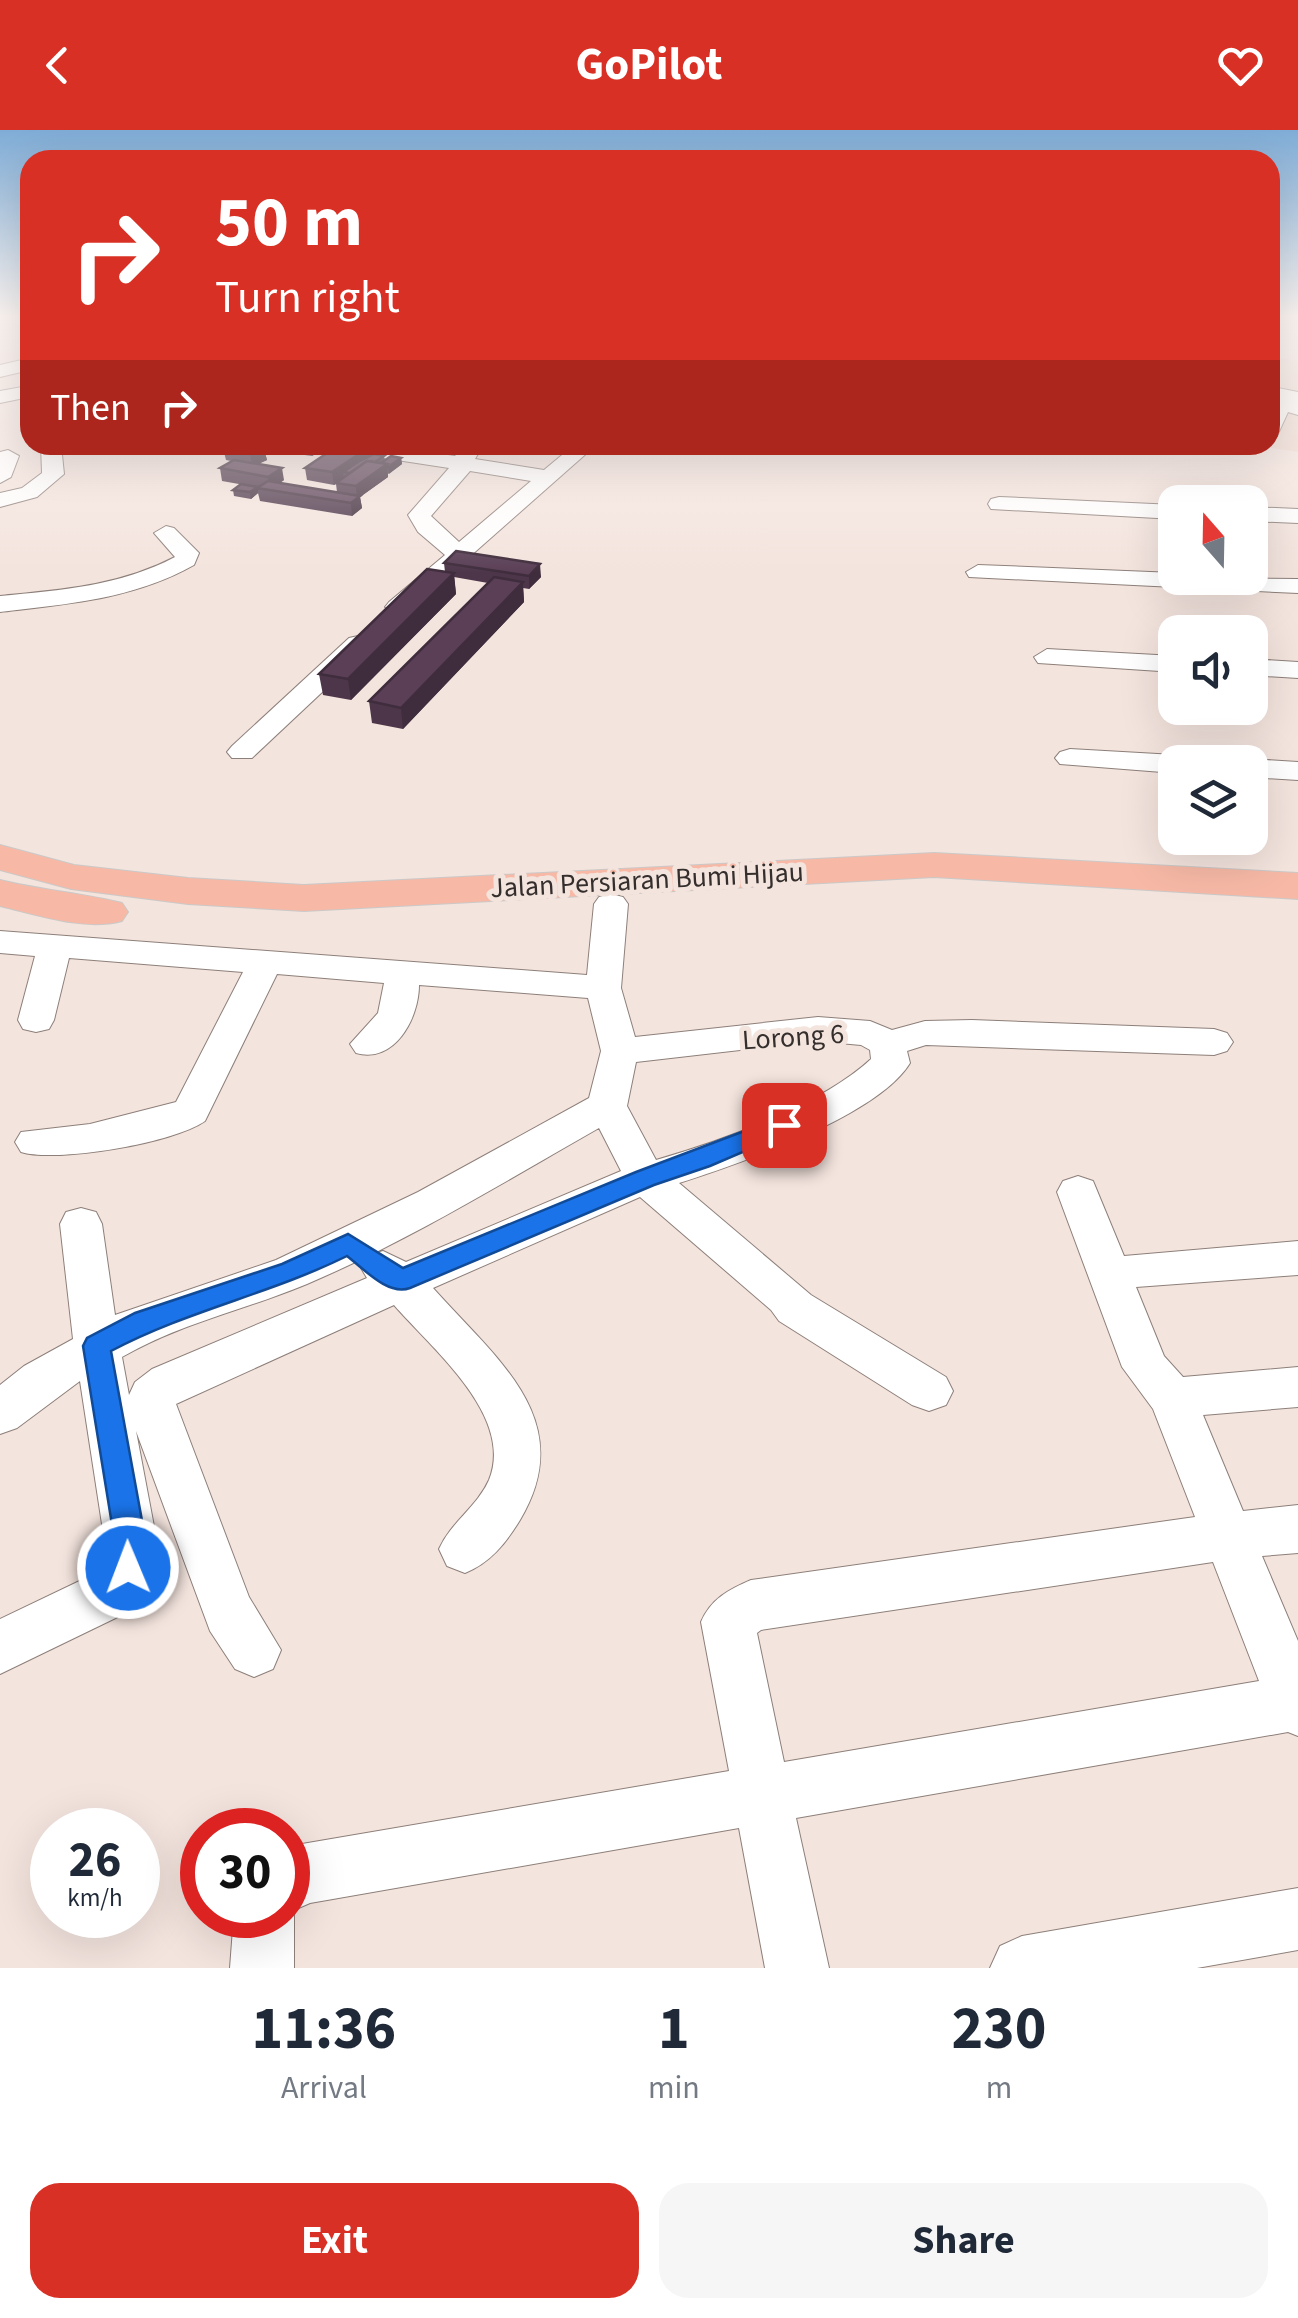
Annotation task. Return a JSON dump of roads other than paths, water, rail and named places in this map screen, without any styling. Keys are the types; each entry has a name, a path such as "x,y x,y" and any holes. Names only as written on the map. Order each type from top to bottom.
{"main road":[{"name":"Jalan Persiaran Bumi Hijau","path":"0,857 71,877 188,891 304,898 934,865 1298,886"},
{"name":"Jalan Persiaran Bumi Hijau","path":"0,894 66,907 287,926 921,887 1298,910"}],"street":[{"path":"0,500 34,491 47,482 54,474 53,455"},
{"path":"456,553 426,527 420,515 458,474 468,455"},
{"path":"476,455 550,477"},
{"path":"242,752 456,553 575,455"},
{"path":"999,504 1158,514"},
{"path":"1268,515 1298,516"},
{"path":"0,604 104,592 163,572 186,560 186,553 166,533"},
{"path":"978,572 1158,578"},
{"path":"1268,584 1298,586"},
{"path":"1047,658 1158,663"},
{"path":"1268,668 1298,670"},
{"path":"1070,758 1158,763"},
{"path":"1268,769 1298,771"},
{"path":"611,904 603,988 620,1051 608,1106 645,1178 787,1297 795,1308 929,1391"},
{"path":"0,942 603,988"},
{"path":"36,1020 54,946"},
{"path":"35,1142 90,1139 181,1118 191,1111 264,964"},
{"path":"368,1044 389,1030 400,1011 401,972"},
{"name":"Lorong 6","path":"620,1051 818,1029 870,1033 888,1044"},
{"path":"254,1650 229,1612 153,1413 152,1396 169,1383 645,1178 702,1160 836,1104 880,1079 891,1063 888,1044 925,1033 972,1032 1214,1042"},
{"path":"0,1413 41,1380 145,1320 291,1272 433,1203 608,1106"},
{"path":"310,1873 1297,1704 1172,1398 1144,1367 1078,1192"},
{"path":"0,1647 110,1594 128,1568 130,1537 96,1346 82,1224"},
{"path":"348,1244 400,1281 480,1364 502,1395 514,1428 520,1463 510,1499 465,1549"},
{"path":"1134,1270 1298,1258"},
{"path":"1172,1398 1298,1386"},
{"path":"798,1968 728,1622 751,1606 1298,1529"},
{"path":"1022,1968 1298,1919"},
{"path":"262,1968 264,1938"}]}
